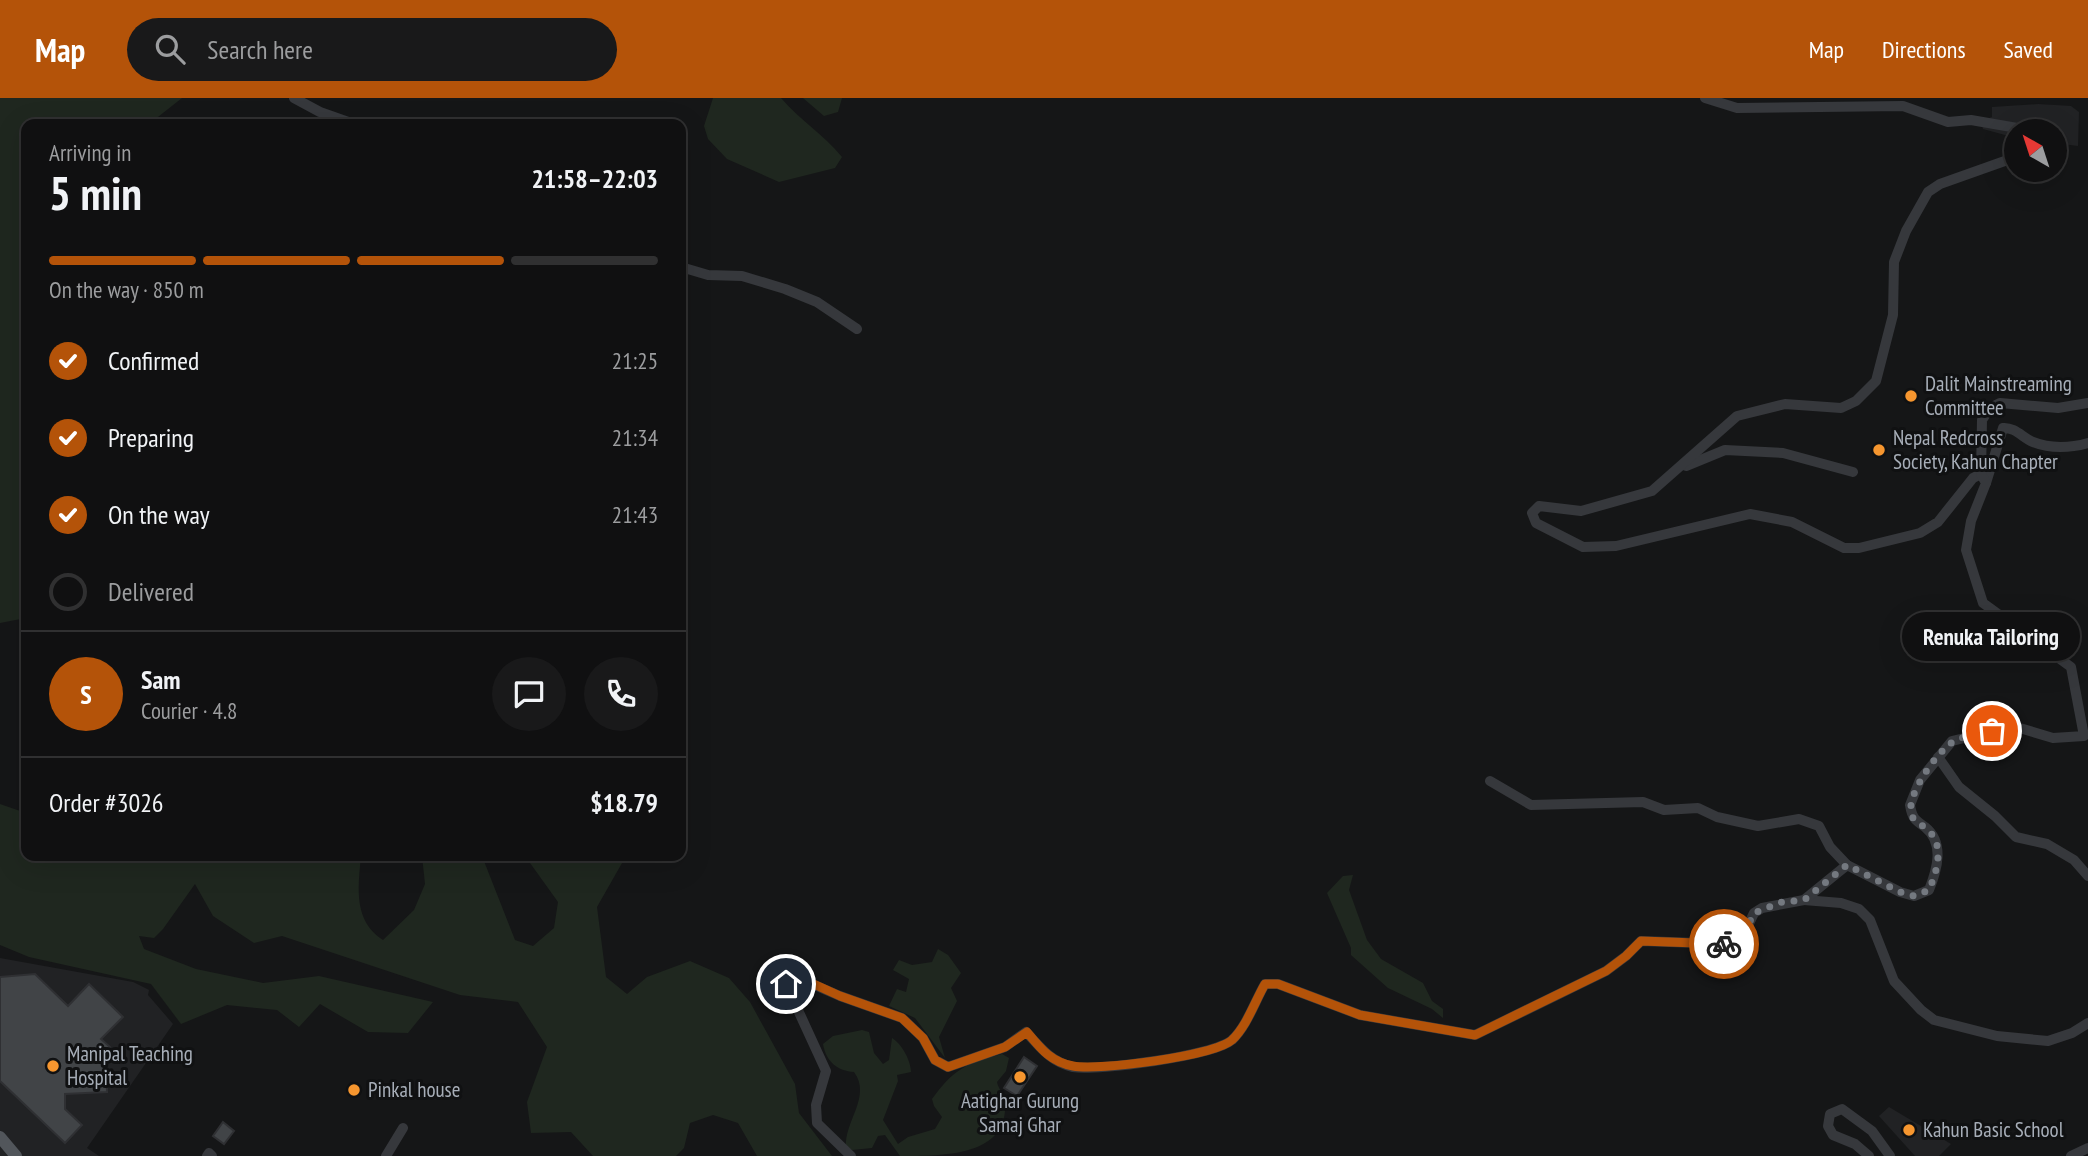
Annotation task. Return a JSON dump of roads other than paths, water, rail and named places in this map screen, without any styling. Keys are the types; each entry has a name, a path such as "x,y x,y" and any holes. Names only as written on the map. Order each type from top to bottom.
{"main road":[{"path":"0,1137 16,1156"}],"street":[{"path":"294,98 340,119"},
{"path":"1705,98 1737,108 1903,106 1948,122 1971,120 2004,126"},
{"path":"1984,478 1972,478 1938,522 1920,533 1859,548 1844,548 1792,522 1749,514 1616,546 1584,547 1536,523 1532,513 1539,506 1581,511 1621,502 1652,491 1737,416 1785,404 1841,408 1856,401 1876,381 1893,316 1894,262 1906,231 1928,192 1940,184 2004,161"},
{"path":"686,268 708,275 742,276 785,289 817,302 857,329"},
{"path":"1984,478 1982,419 1990,408 2000,403 2058,408 2088,403"},
{"path":"1490,781 1531,805 1643,802 1664,810 1698,808 1717,817 1758,825 1799,819 1819,826 1830,847 1847,865 1900,892 1914,896 1929,890 1937,867 1938,848 1933,835 1916,821 1910,805 1920,780 1952,741 2013,726 2053,738 2086,738 2071,667 1983,603 1966,550 1971,521 1984,478 2003,428 2009,427 2035,443 2071,448 2088,443"},
{"path":"1682,467 1725,450 1783,453 1853,472"},
{"path":"1938,757 1959,787 2016,837 2047,844 2074,860 2088,876"},
{"path":"1804,900 1847,865"},
{"path":"851,1156 817,1123 816,1105 826,1071 786,984 796,976 840,996 902,1018 923,1038 935,1060 948,1067 1005,1047 1027,1032 1049,1058 1072,1066 1092,1068 1153,1061 1214,1049 1231,1041 1265,984 1278,984 1360,1015 1475,1035 1606,971 1641,941 1726,944 1743,936 1754,913 1762,908 1804,900 1841,903 1859,909 1870,920 1894,981 1934,1020 1997,1036 2048,1041 2072,1034 2088,1023"},
{"path":"1869,1156 1855,1144 1833,1135 1828,1126 1830,1114 1842,1109 1872,1131 1890,1156"},
{"path":"386,1156 403,1128"},
{"path":"2071,1156 2088,1147"},
{"path":"207,1156 209,1153 212,1156"}],"place":[{"name":"Dalit Mainstreaming Committee","path":"1911,396"},
{"name":"Nepal Redcross Society, Kahun Chapter","path":"1879,450"},
{"name":"Renuka Tailoring","path":"1992,731"},
{"name":"Manipal Teaching Hospital","path":"53,1066"},
{"name":"Aatighar Gurung Samaj Ghar","path":"1020,1077"},
{"name":"Pinkal house","path":"354,1090"},
{"name":"Kahun Basic School","path":"1909,1130"}]}
